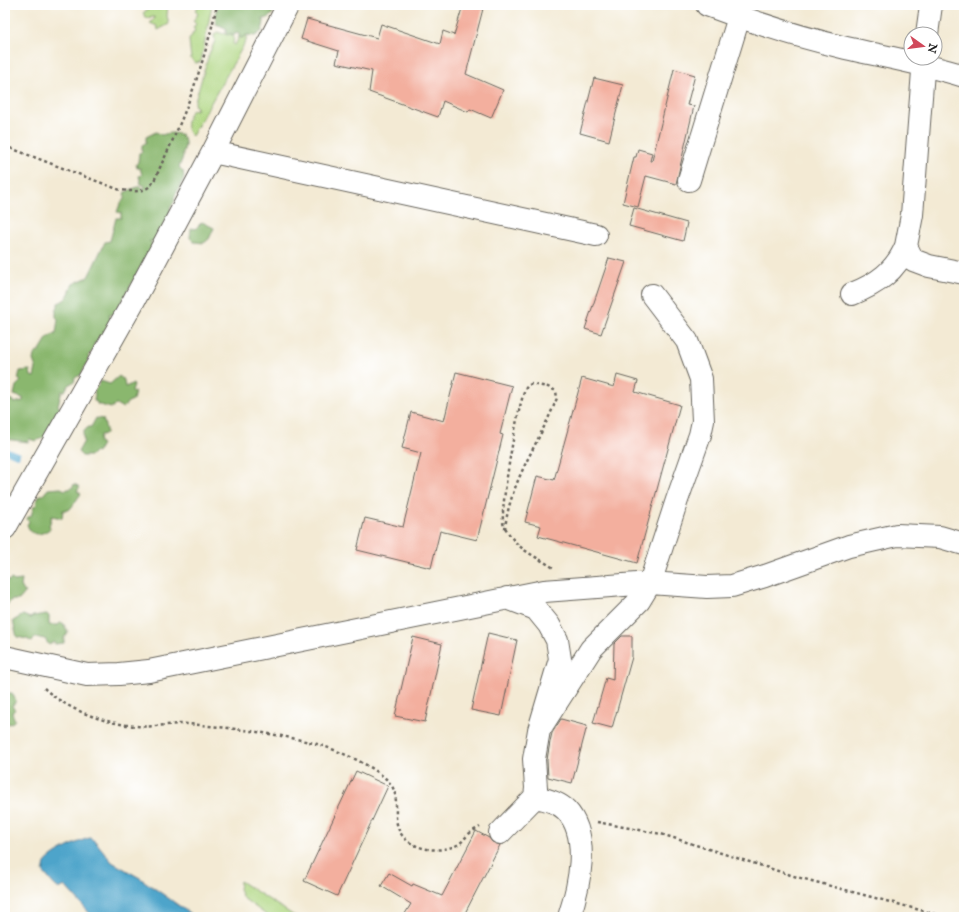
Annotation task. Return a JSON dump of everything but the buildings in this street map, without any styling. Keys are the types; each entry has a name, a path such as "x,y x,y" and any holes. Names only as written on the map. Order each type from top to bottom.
{"street":[{"path":"5,528 132,304 213,152 288,5"},
{"path":"707,5 739,17 845,48 903,58"},
{"path":"928,26 931,5"},
{"path":"689,180 739,17"},
{"path":"852,294 882,279 901,260 906,246 912,215 924,66"},
{"path":"937,66 964,76"},
{"path":"213,152 596,236"},
{"path":"906,246 913,260 929,266 964,273"},
{"path":"539,730 591,649 639,601 650,583 700,435 703,421 702,379 687,342 652,296"},
{"path":"5,657 87,675 149,671 507,598 568,589 650,583 707,587 732,586 766,576 848,546 897,535 940,537 964,544"},
{"path":"505,827 535,797 536,788 534,759 539,730 560,659 557,640 549,626 536,609 507,598"},
{"path":"535,797 558,804 567,810 579,834 581,854 580,872 569,917"}],"path":[{"path":"5,146 120,190 140,192 151,186 171,144 198,80 210,39 217,5"},
{"path":"505,529 508,507 517,479 557,398 556,391 538,384 531,384 526,388 515,428 502,522 505,529 522,550 555,568 564,578 568,589"},
{"path":"42,686 60,701 106,721 138,726 186,724 258,731 319,745 358,760 390,783 397,800 396,820 398,830 402,838 410,843 423,847 447,849 463,842 470,833 480,827 505,827"},
{"path":"569,815 661,834 797,877 946,917"}],"green space":[{"path":"161,5 168,5 167,16 169,24 158,30 157,26 150,23 155,18 146,18 143,13 151,7 159,9 161,8"},
{"path":"199,5 212,5 201,62 195,63 191,59 189,40 195,30 193,28 196,24 193,21 198,14 195,11"},
{"path":"218,5 273,5 270,9 273,14 266,19 262,18 264,22 262,31 255,36 247,35 242,38 239,37 239,33 231,35 231,33 228,35 226,34 226,28 216,24 215,14"},
{"path":"217,32 228,35 231,32 231,35 234,34 233,44 235,45 239,37 242,38 247,35 246,41 192,136 187,127 187,120 192,109 196,110 197,107 194,105 209,54 215,41 214,35"},
{"path":"156,132 162,135 173,133 180,135 185,140 183,157 179,167 183,171 184,178 174,198 175,201 170,208 171,211 160,233 157,233 159,238 154,242 149,241 153,245 116,312 114,315 109,314 110,318 114,320 98,344 94,343 94,350 88,356 89,359 81,375 74,378 75,381 68,385 65,391 62,391 58,405 61,411 50,434 36,441 29,439 28,442 5,439 5,399 12,400 14,403 23,401 23,398 14,395 16,386 21,381 18,379 20,371 30,370 31,376 34,377 36,368 33,360 34,355 40,350 48,337 56,333 58,319 56,317 56,309 58,307 58,303 66,298 73,284 88,277 105,242 110,241 116,218 121,218 121,213 117,212 120,204 126,197 124,195 125,192 140,186 144,189 145,186 141,184 139,176 142,175 140,168 137,168 136,164 138,162 139,153 142,152 142,145 146,143 146,137"},
{"path":"202,222 214,228 209,239 204,243 194,242 190,238 191,228 195,229"},
{"path":"119,376 124,380 125,387 132,384 134,385 132,392 135,392 133,400 128,402 123,408 116,404 111,408 97,404 97,402 94,401 94,391 101,381 110,384"},
{"path":"96,418 103,419 106,434 100,435 99,442 102,444 97,453 94,452 90,456 82,456 78,452 84,441 83,437 85,430 91,427"},
{"path":"74,484 80,487 77,491 81,494 73,506 69,510 63,510 62,518 52,516 49,526 51,528 41,534 31,532 27,524 29,522 27,519 31,516 34,506 37,505 36,502 40,495 43,495 48,489 61,488 65,490 72,488"},
{"path":"12,579 14,581 22,580 21,586 25,593 19,600 11,600 8,604 5,602 5,582"},
{"path":"47,614 49,616 49,625 58,625 63,623 68,632 64,638 64,643 55,644 54,642 49,645 45,639 35,637 32,642 27,639 17,637 13,621 23,615 30,618 33,616"},
{"path":"12,693 16,701 12,706 15,709 12,713 15,720 9,724 5,721 5,695"},
{"path":"240,881 296,917 269,917 243,898 239,890"}],"water":[{"path":"90,838 96,842 112,862 140,878 195,917 93,917 65,886 59,889 43,872 45,863 48,859 73,844"}],"waterway":[{"path":"5,450 17,455"}]}
